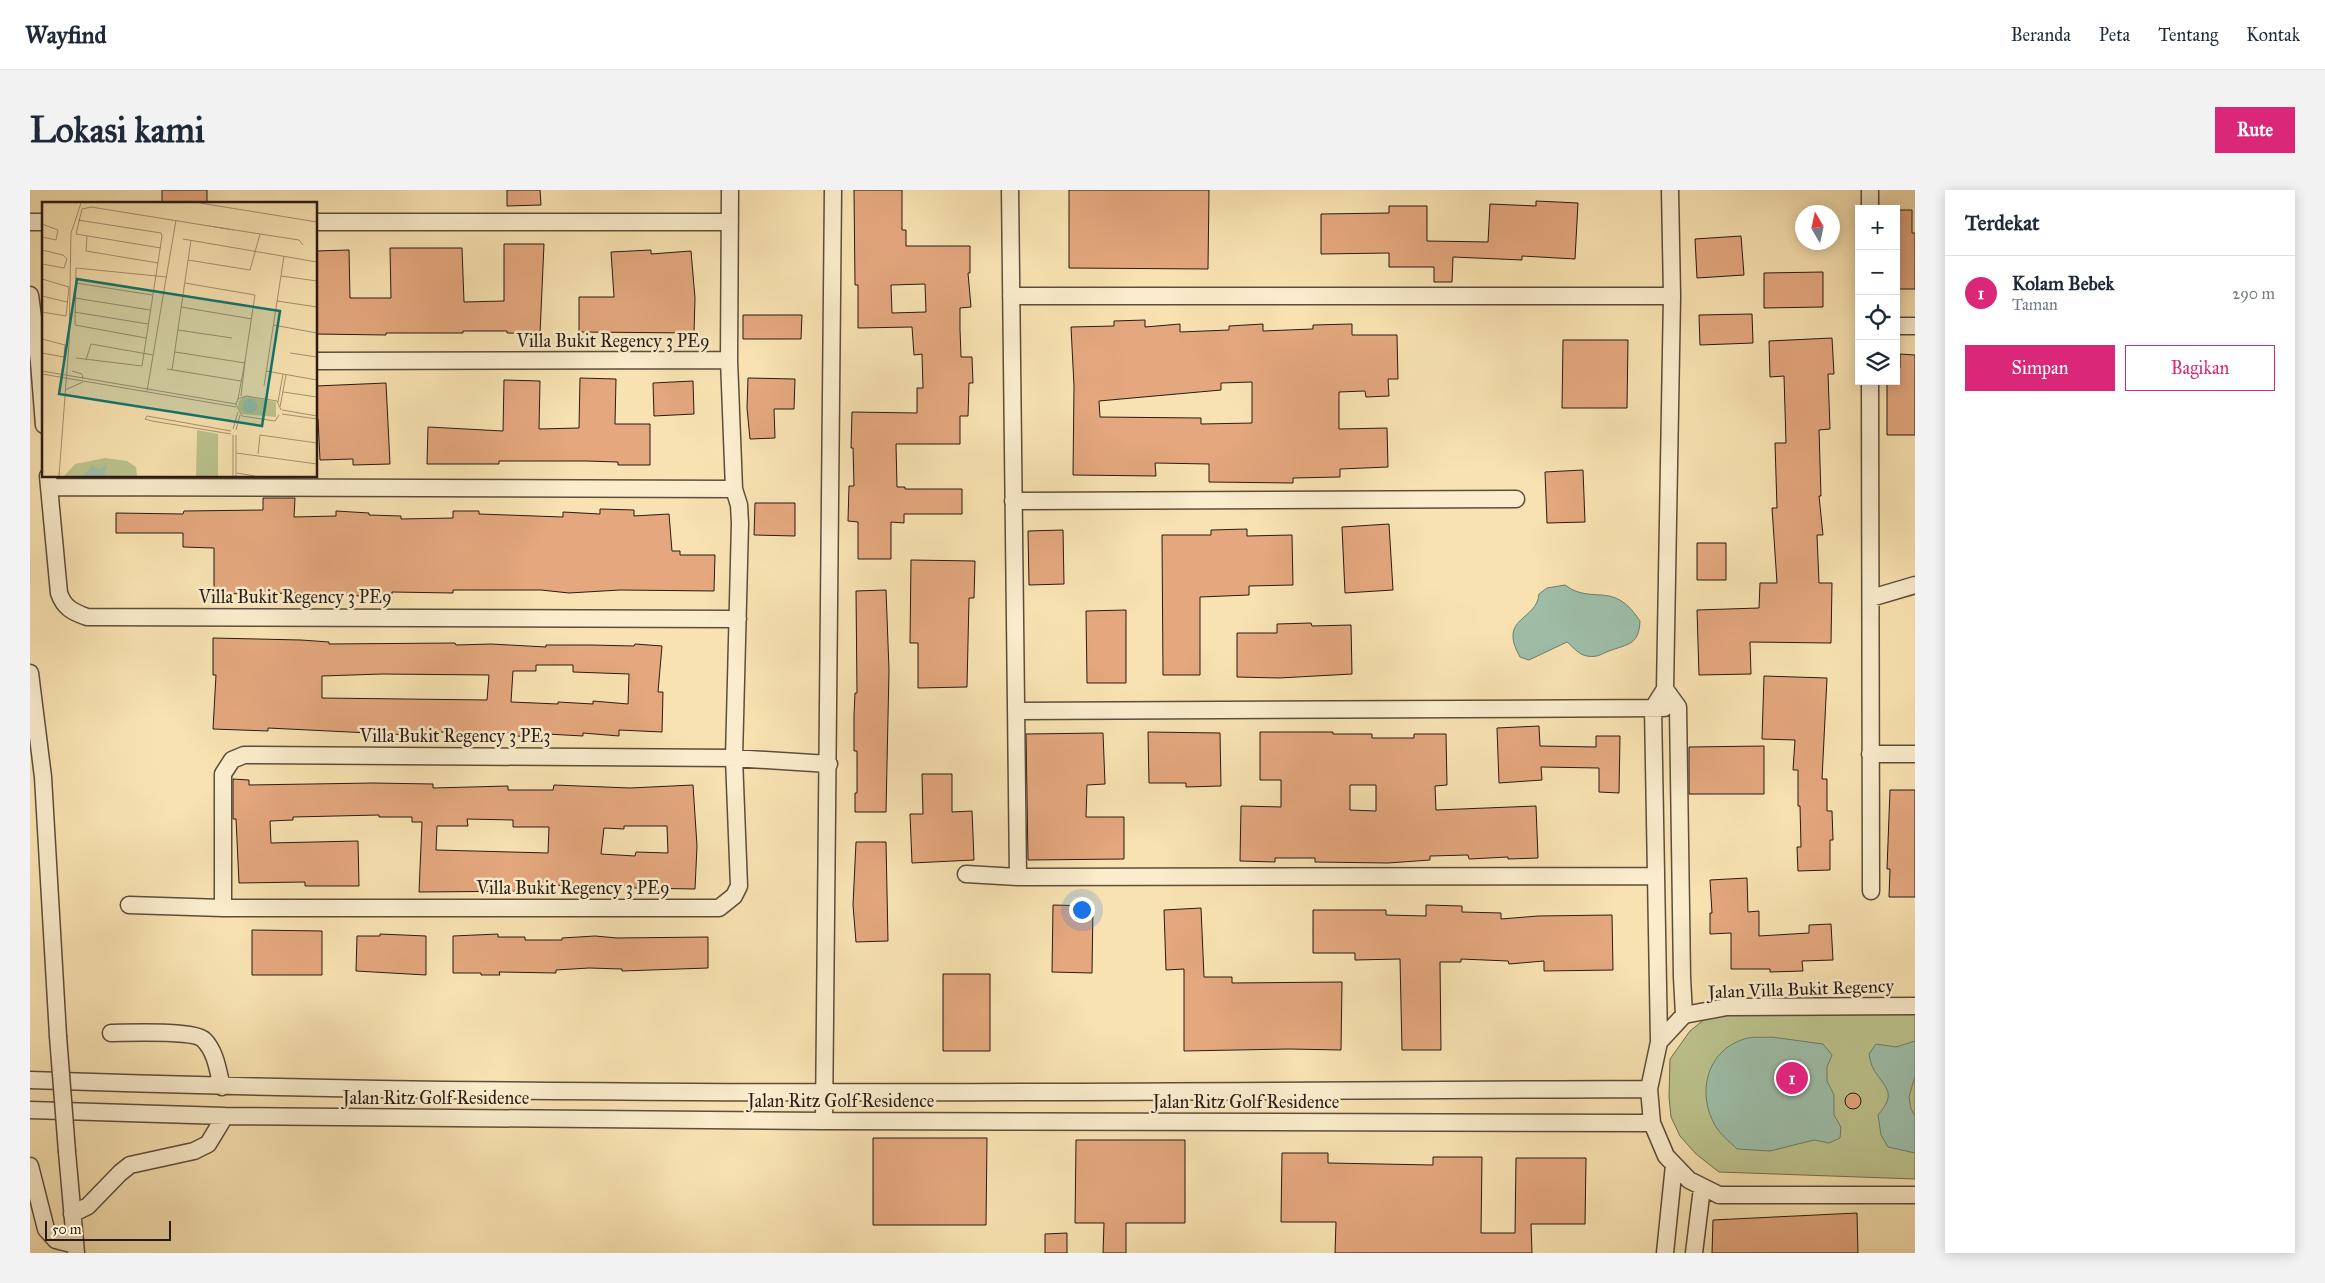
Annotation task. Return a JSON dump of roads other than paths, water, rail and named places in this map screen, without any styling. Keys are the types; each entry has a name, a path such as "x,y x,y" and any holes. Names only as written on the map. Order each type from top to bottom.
{"street":[{"name":"Villa Bukit Regency 3 PE9","path":"129,905 223,908 718,908 734,896 739,886 734,758 740,523 739,504 734,490 729,360 730,190"},
{"path":"824,1121 829,764 833,190"},
{"path":"1010,190 1018,877"},
{"path":"1670,190 1672,296 1665,689 1653,708 1659,1042 1649,1090 1652,1123 1666,1156 1674,1165 1689,1180 1719,1195 1915,1195"},
{"path":"1870,190 1870,205"},
{"path":"318,222 730,222"},
{"path":"30,295 41,362 42,383"},
{"path":"1011,296 1672,296"},
{"path":"1900,326 1915,326"},
{"name":"Villa Bukit Regency 3 PE9","path":"318,361 729,360"},
{"path":"1870,385 1871,891"},
{"name":"Villa Bukit Regency 3 PE9","path":"734,490 48,482 59,593 63,604 72,612 87,617 738,619"},
{"path":"1013,501 1516,499"},
{"path":"1870,598 1915,585"},
{"path":"30,673 43,777 58,1036 75,1249"},
{"path":"1659,1042 1684,1015 1678,707 1665,689"},
{"path":"1016,711 1678,707"},
{"path":"1870,754 1915,754"},
{"name":"Villa Bukit Regency 3 PE3","path":"223,908 223,774 232,760 244,755 734,758 829,764"},
{"path":"966,874 1018,877 1655,876"},
{"name":"Jalan Villa Bukit Regency","path":"1684,1015 1727,1007 1915,1006"},
{"path":"111,1033 186,1033 202,1038 210,1047 222,1087"},
{"name":"Jalan Ritz Golf Residence","path":"30,1080 222,1087 824,1092 1649,1090"},
{"name":"Jalan Ritz Golf Residence","path":"30,1110 225,1116 824,1121 1652,1123"},
{"path":"72,1214 88,1206 130,1164 194,1151 208,1144 225,1116"},
{"path":"1665,1253 1674,1165"},
{"path":"30,1166 46,1228 56,1240 75,1249"},
{"path":"1694,1253 1702,1188"}],"place":[{"name":"Kolam Bebek","path":"1792,1078"}]}
